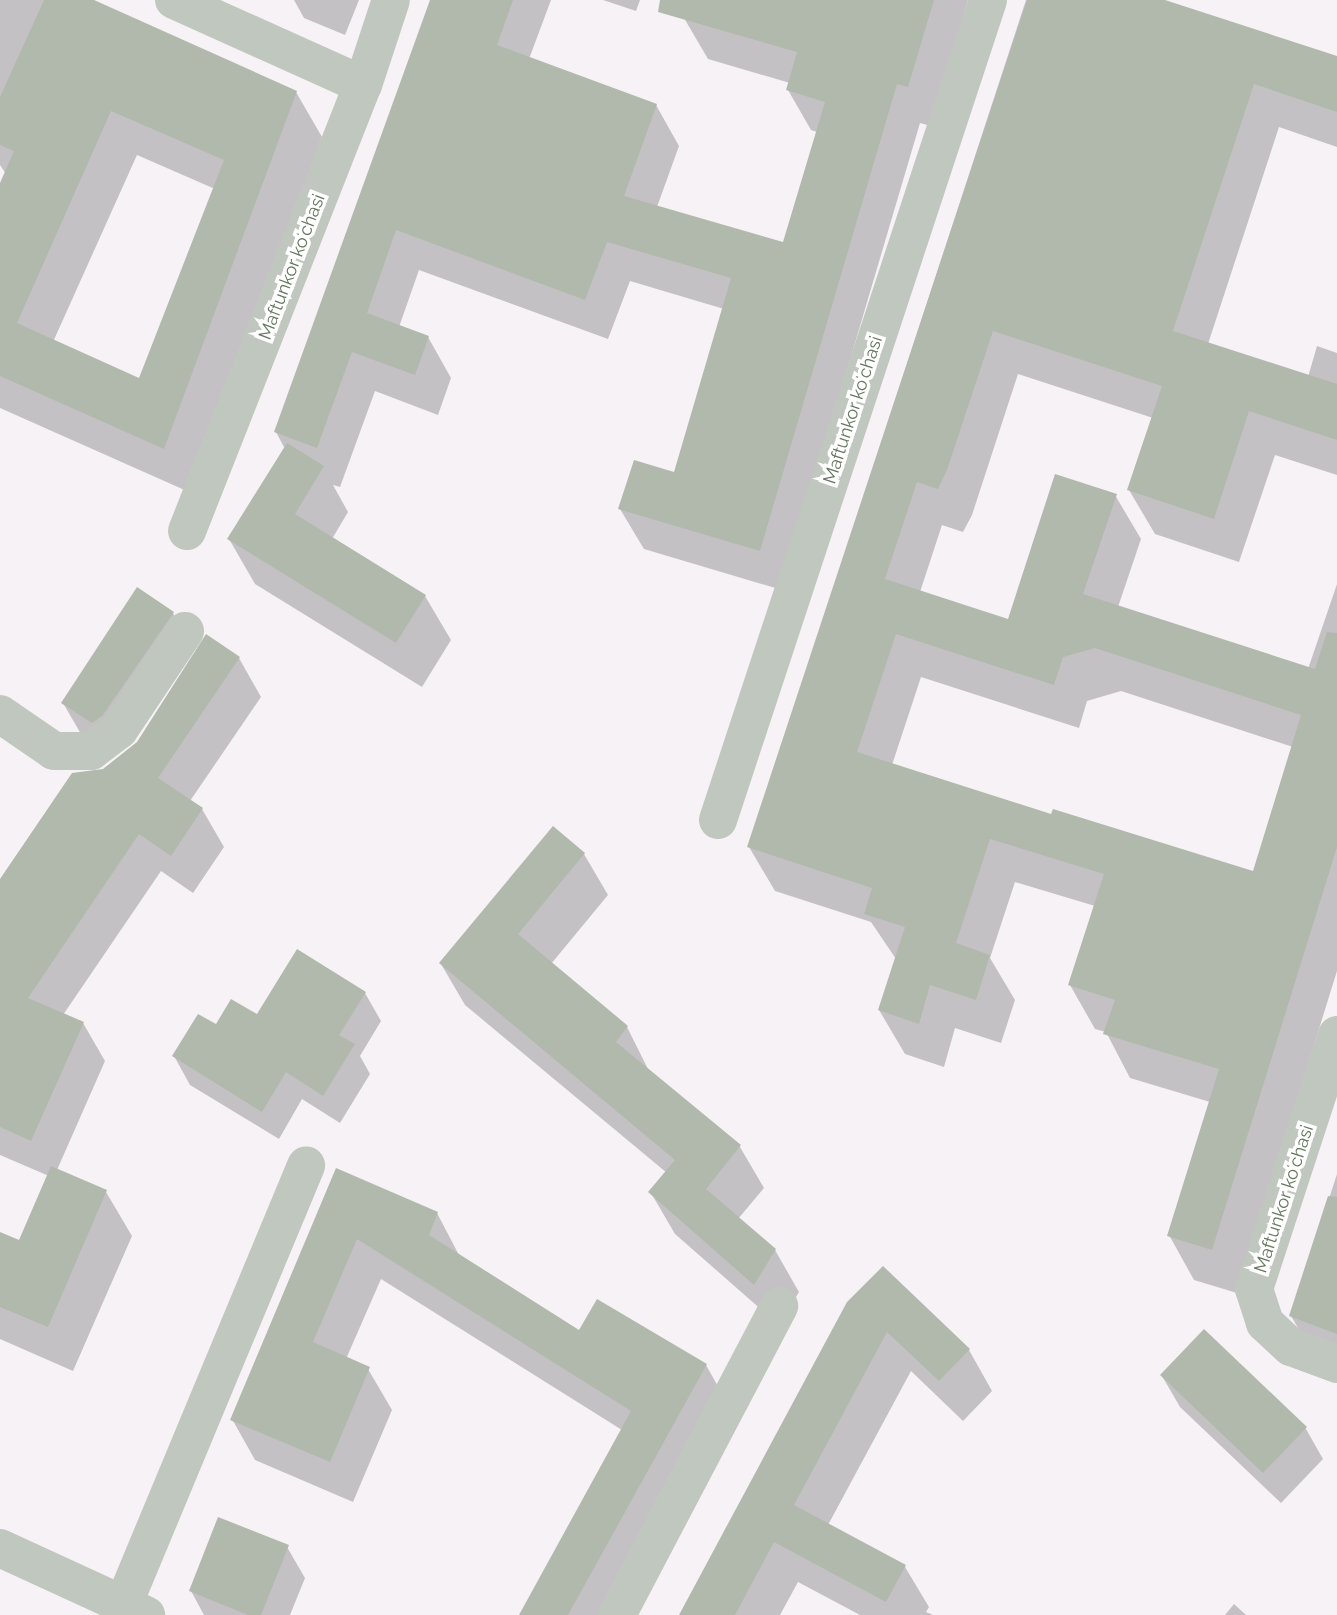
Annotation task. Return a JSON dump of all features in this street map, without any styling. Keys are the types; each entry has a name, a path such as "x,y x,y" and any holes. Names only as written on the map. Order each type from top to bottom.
{"street":[{"path":"174,0 363,85"},
{"name":"Maftunkor koʻchasi","path":"187,531 363,85 391,0"},
{"name":"Maftunkor koʻchasi","path":"718,820 988,0"},
{"path":"0,714 54,751 91,751 119,730 185,631"},
{"name":"Maftunkor koʻchasi","path":"1337,1035 1254,1289 1265,1323 1291,1348 1337,1364"},
{"path":"0,1548 135,1609 306,1165"},
{"path":"617,1615 779,1306"}],"building":[{"path":"44,0 94,0 297,91 164,449 0,376 0,183 14,151 0,145 0,97","holes":["111,111 224,160 139,378 17,323"]},
{"path":"430,0 513,0 497,45 657,104 624,196 783,242 825,102 786,90 797,52 658,12 660,0 934,0 908,87 897,84 760,551 618,509 634,460 674,472 731,278 607,242 585,300 396,230 367,313 429,336 415,375 352,352 317,448 274,432"},
{"path":"1027,0 1165,0 1337,56 1337,112 1254,84 1173,331 1337,384 1337,440 1249,411 1214,519 1127,490 1162,386 993,331 947,470 938,489 917,482 885,579 1008,619 1055,474 1117,494 1083,594 1315,669 1327,632 1337,633 1337,847 1212,1250 1167,1236 1219,1069 1103,1034 1115,1000 1068,985 1104,874 990,839 956,943 990,955 976,1000 930,985 919,1024 878,1010 905,927 864,914 872,888 747,847","holes":["896,634 1054,685 1063,657 1095,648 1301,715 1253,871 1053,809 1051,814 857,752"]},
{"path":"287,443 324,466 295,514 426,595 396,643 227,539"},
{"path":"137,587 174,612 103,715 92,723 61,703"},
{"path":"206,634 240,657 158,778 203,808 171,856 139,834 28,998 84,1022 31,1141 0,1127 0,879 72,773 103,769 137,742"},
{"path":"553,826 585,853 518,934 628,1026 616,1042 741,1145 706,1189 776,1249 754,1285 648,1192 675,1160 439,963"},
{"path":"297,949 366,992 339,1035 355,1044 323,1096 286,1072 262,1112 172,1056 198,1014 216,1024 231,999 257,1014"},
{"path":"51,1166 107,1190 48,1327 0,1307 0,1232 19,1240"},
{"path":"336,1168 438,1212 429,1235 579,1330 597,1299 707,1364 568,1615 519,1615 631,1411 357,1239 313,1342 370,1367 330,1462 230,1420"},
{"path":"1328,1196 1337,1197 1337,1334 1289,1316"},
{"path":"883,1266 970,1349 939,1381 887,1332 794,1505 906,1565 886,1602 774,1542 735,1615 679,1615 847,1302"},
{"path":"1204,1329 1307,1427 1263,1473 1160,1375"},
{"path":"218,1517 289,1545 261,1615 248,1615 189,1591"}]}
